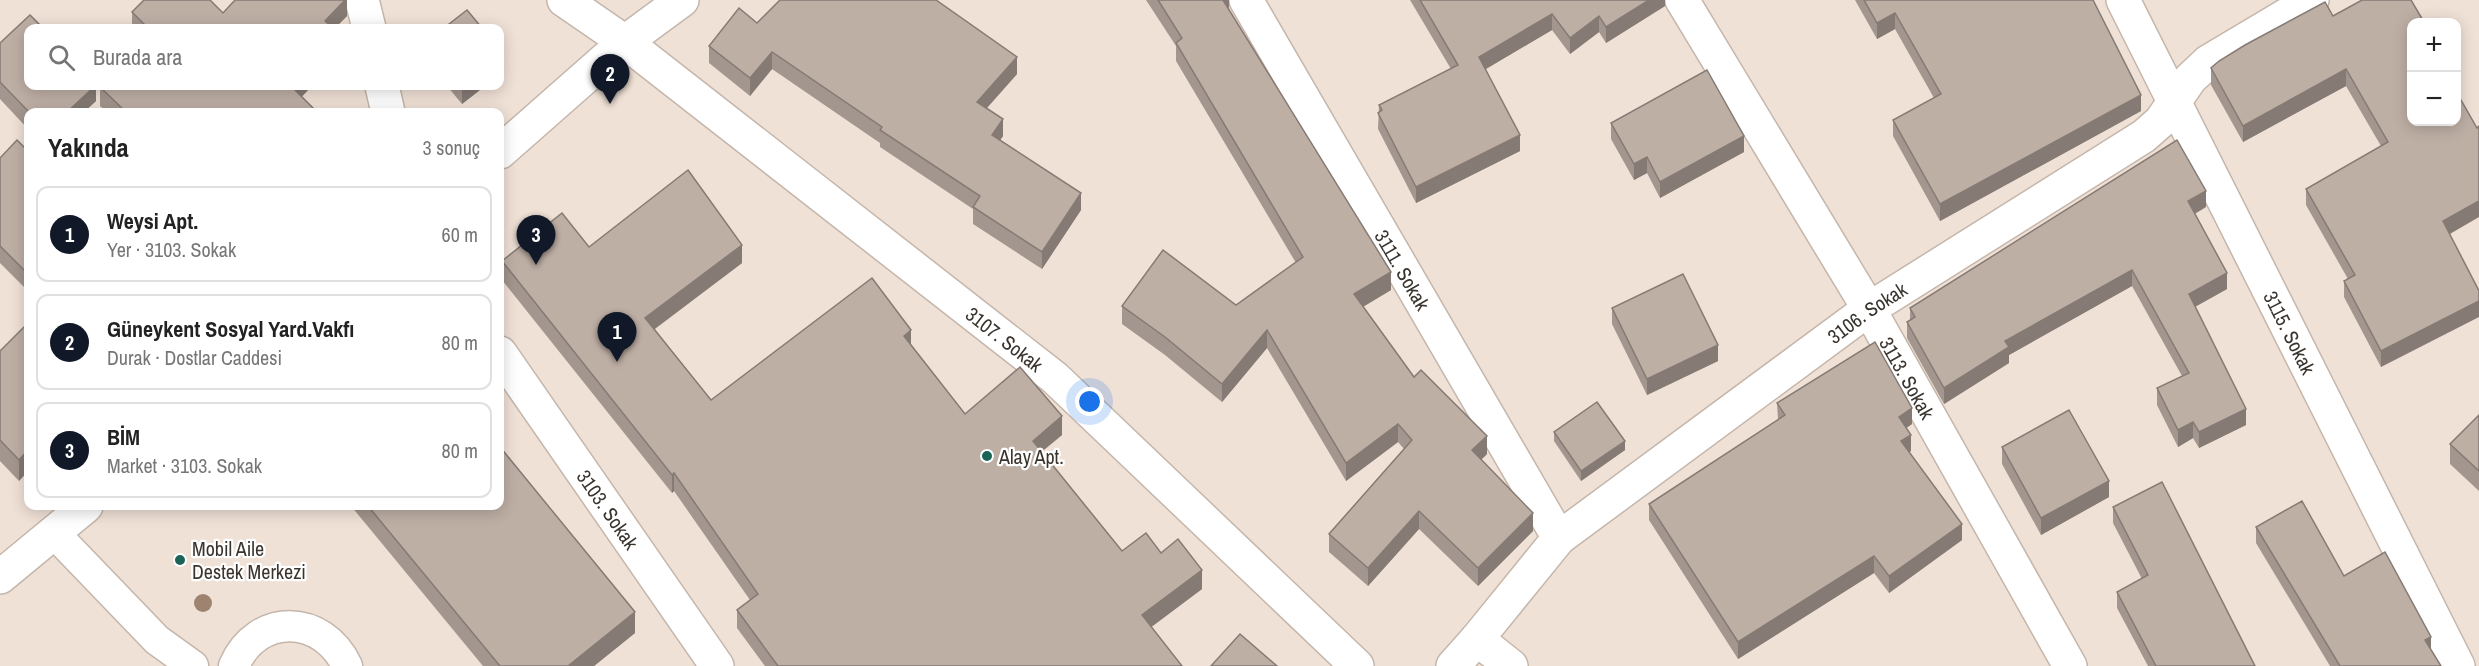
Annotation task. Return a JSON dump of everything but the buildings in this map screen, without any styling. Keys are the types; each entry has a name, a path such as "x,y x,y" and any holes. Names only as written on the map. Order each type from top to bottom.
{"street":[{"path":"362,0 368,24"},
{"name":"3107. Sokak","path":"564,0 625,42 1055,378 1357,666"},
{"path":"504,148 625,42 682,0"},
{"name":"3111. Sokak","path":"1246,0 1559,538"},
{"name":"3113. Sokak","path":"1682,0 1869,309 2070,666"},
{"name":"3115. Sokak","path":"2123,0 2458,666"},
{"name":"3106. Sokak","path":"1453,666 1559,538 1869,309 2144,136 2160,121 2190,79 2208,62 2312,0"},
{"path":"383,90 387,108"},
{"name":"3103. Sokak","path":"504,359 717,666"},
{"path":"0,577 81,510"},
{"path":"1477,639 1511,666"}],"lane":[{"path":"54,533 157,640 193,666"},
{"path":"234,666 239,653 252,638 271,628 291,626 310,629 327,638 340,652 347,666"}],"place":[{"name":"Güneykent Sosyal Yard.Vakfı","path":"610,104"},
{"name":"BİM","path":"536,265"},
{"name":"Weysi Apt.","path":"617,362"},
{"name":"Alay Apt.","path":"987,456"},
{"name":"Mobil Aile Destek Merkezi","path":"180,560"}]}
